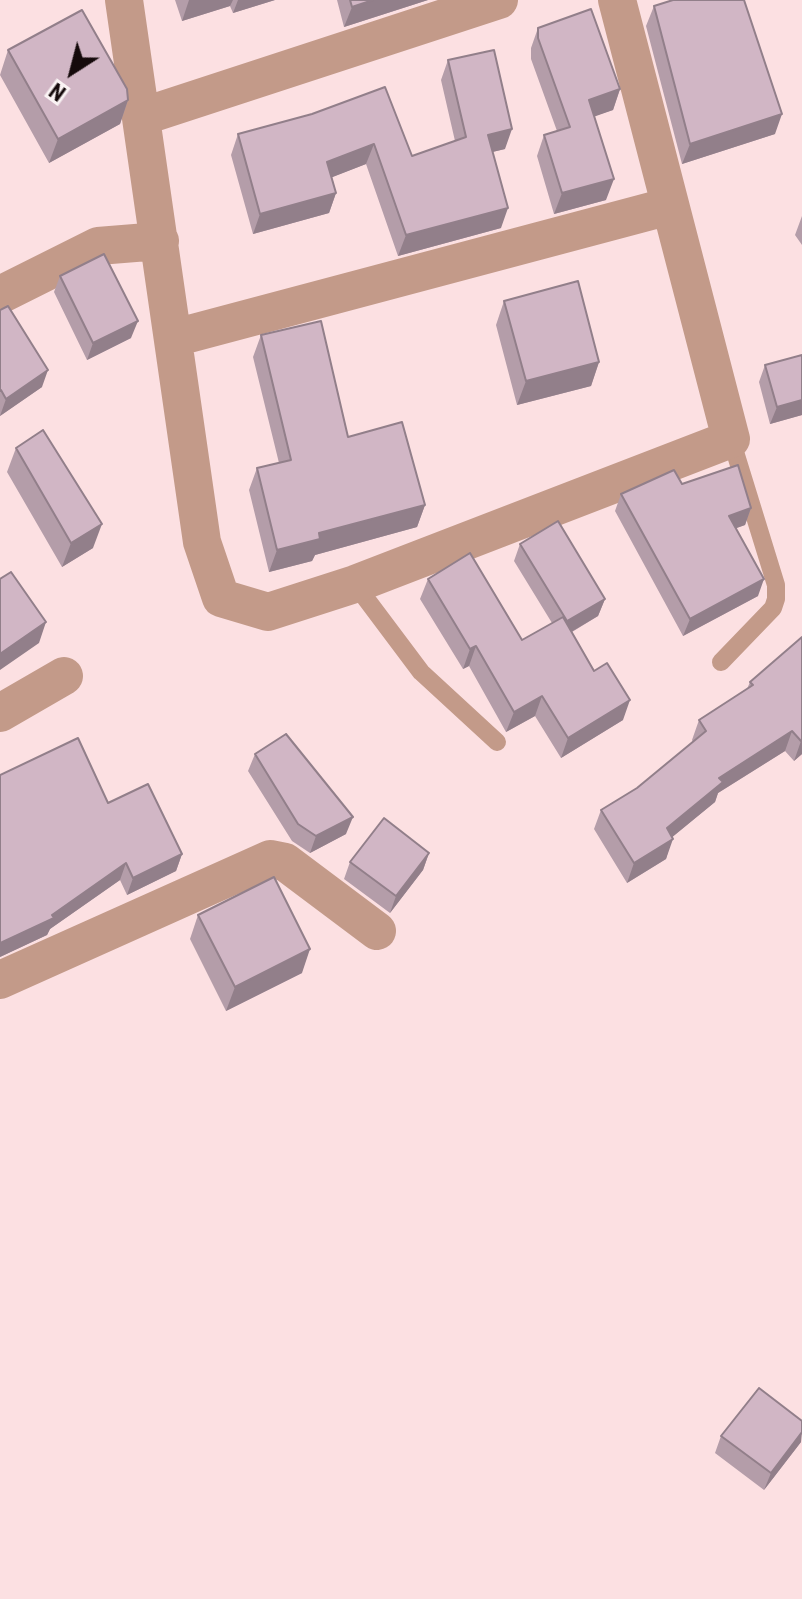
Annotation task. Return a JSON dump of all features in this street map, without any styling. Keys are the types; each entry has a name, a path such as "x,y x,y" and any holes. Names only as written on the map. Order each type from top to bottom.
{"street":[{"path":"124,0 202,542 221,598 268,612 355,584 731,439 617,0"},
{"path":"141,117 499,0"},
{"path":"174,338 670,206"},
{"path":"0,295 98,246 160,241"},
{"path":"0,713 64,676"},
{"path":"0,980 270,859 285,862 377,931"}],"lane":[{"path":"721,662 773,608 776,599 776,585 731,439"},
{"path":"355,584 421,672 497,742"}],"building":[{"path":"350,0 373,0 352,7"},
{"path":"673,0 744,0 782,114 690,144 654,6"},
{"path":"591,9 620,89 589,100 614,179 562,193 544,135 570,127 538,38 538,28"},
{"path":"82,10 127,89 128,100 58,139 8,50"},
{"path":"494,50 512,129 488,135 508,208 406,235 374,144 327,162 336,193 260,214 238,134 312,114 385,87 412,156 466,137 448,60"},
{"path":"104,254 138,321 93,343 60,276"},
{"path":"578,281 599,362 526,381 504,301"},
{"path":"8,306 48,370 6,399 0,391 0,310"},
{"path":"321,321 348,437 402,422 425,505 319,533 320,539 277,550 257,468 291,460 261,335"},
{"path":"802,355 802,400 777,407 765,365"},
{"path":"43,430 102,524 71,543 16,448"},
{"path":"738,465 751,508 729,516 764,579 690,619 621,494 674,470 682,484"},
{"path":"558,521 605,599 567,621 520,544"},
{"path":"470,553 522,640 563,617 594,671 607,663 630,700 568,738 542,696 514,712 476,646 470,649 428,579"},
{"path":"11,572 46,622 0,654 0,579"},
{"path":"802,637 802,740 792,731 719,778 723,782 667,828 673,839 634,863 601,810 637,788 706,731 699,720 753,685 750,682"},
{"path":"286,734 353,817 316,836 298,824 255,754"},
{"path":"78,738 108,803 148,784 182,854 133,878 126,863 52,915 54,918 0,943 0,775"},
{"path":"384,818 429,853 396,896 350,862"},
{"path":"274,877 310,949 235,987 198,915"},
{"path":"759,1388 802,1421 802,1432 771,1473 721,1436"}]}
